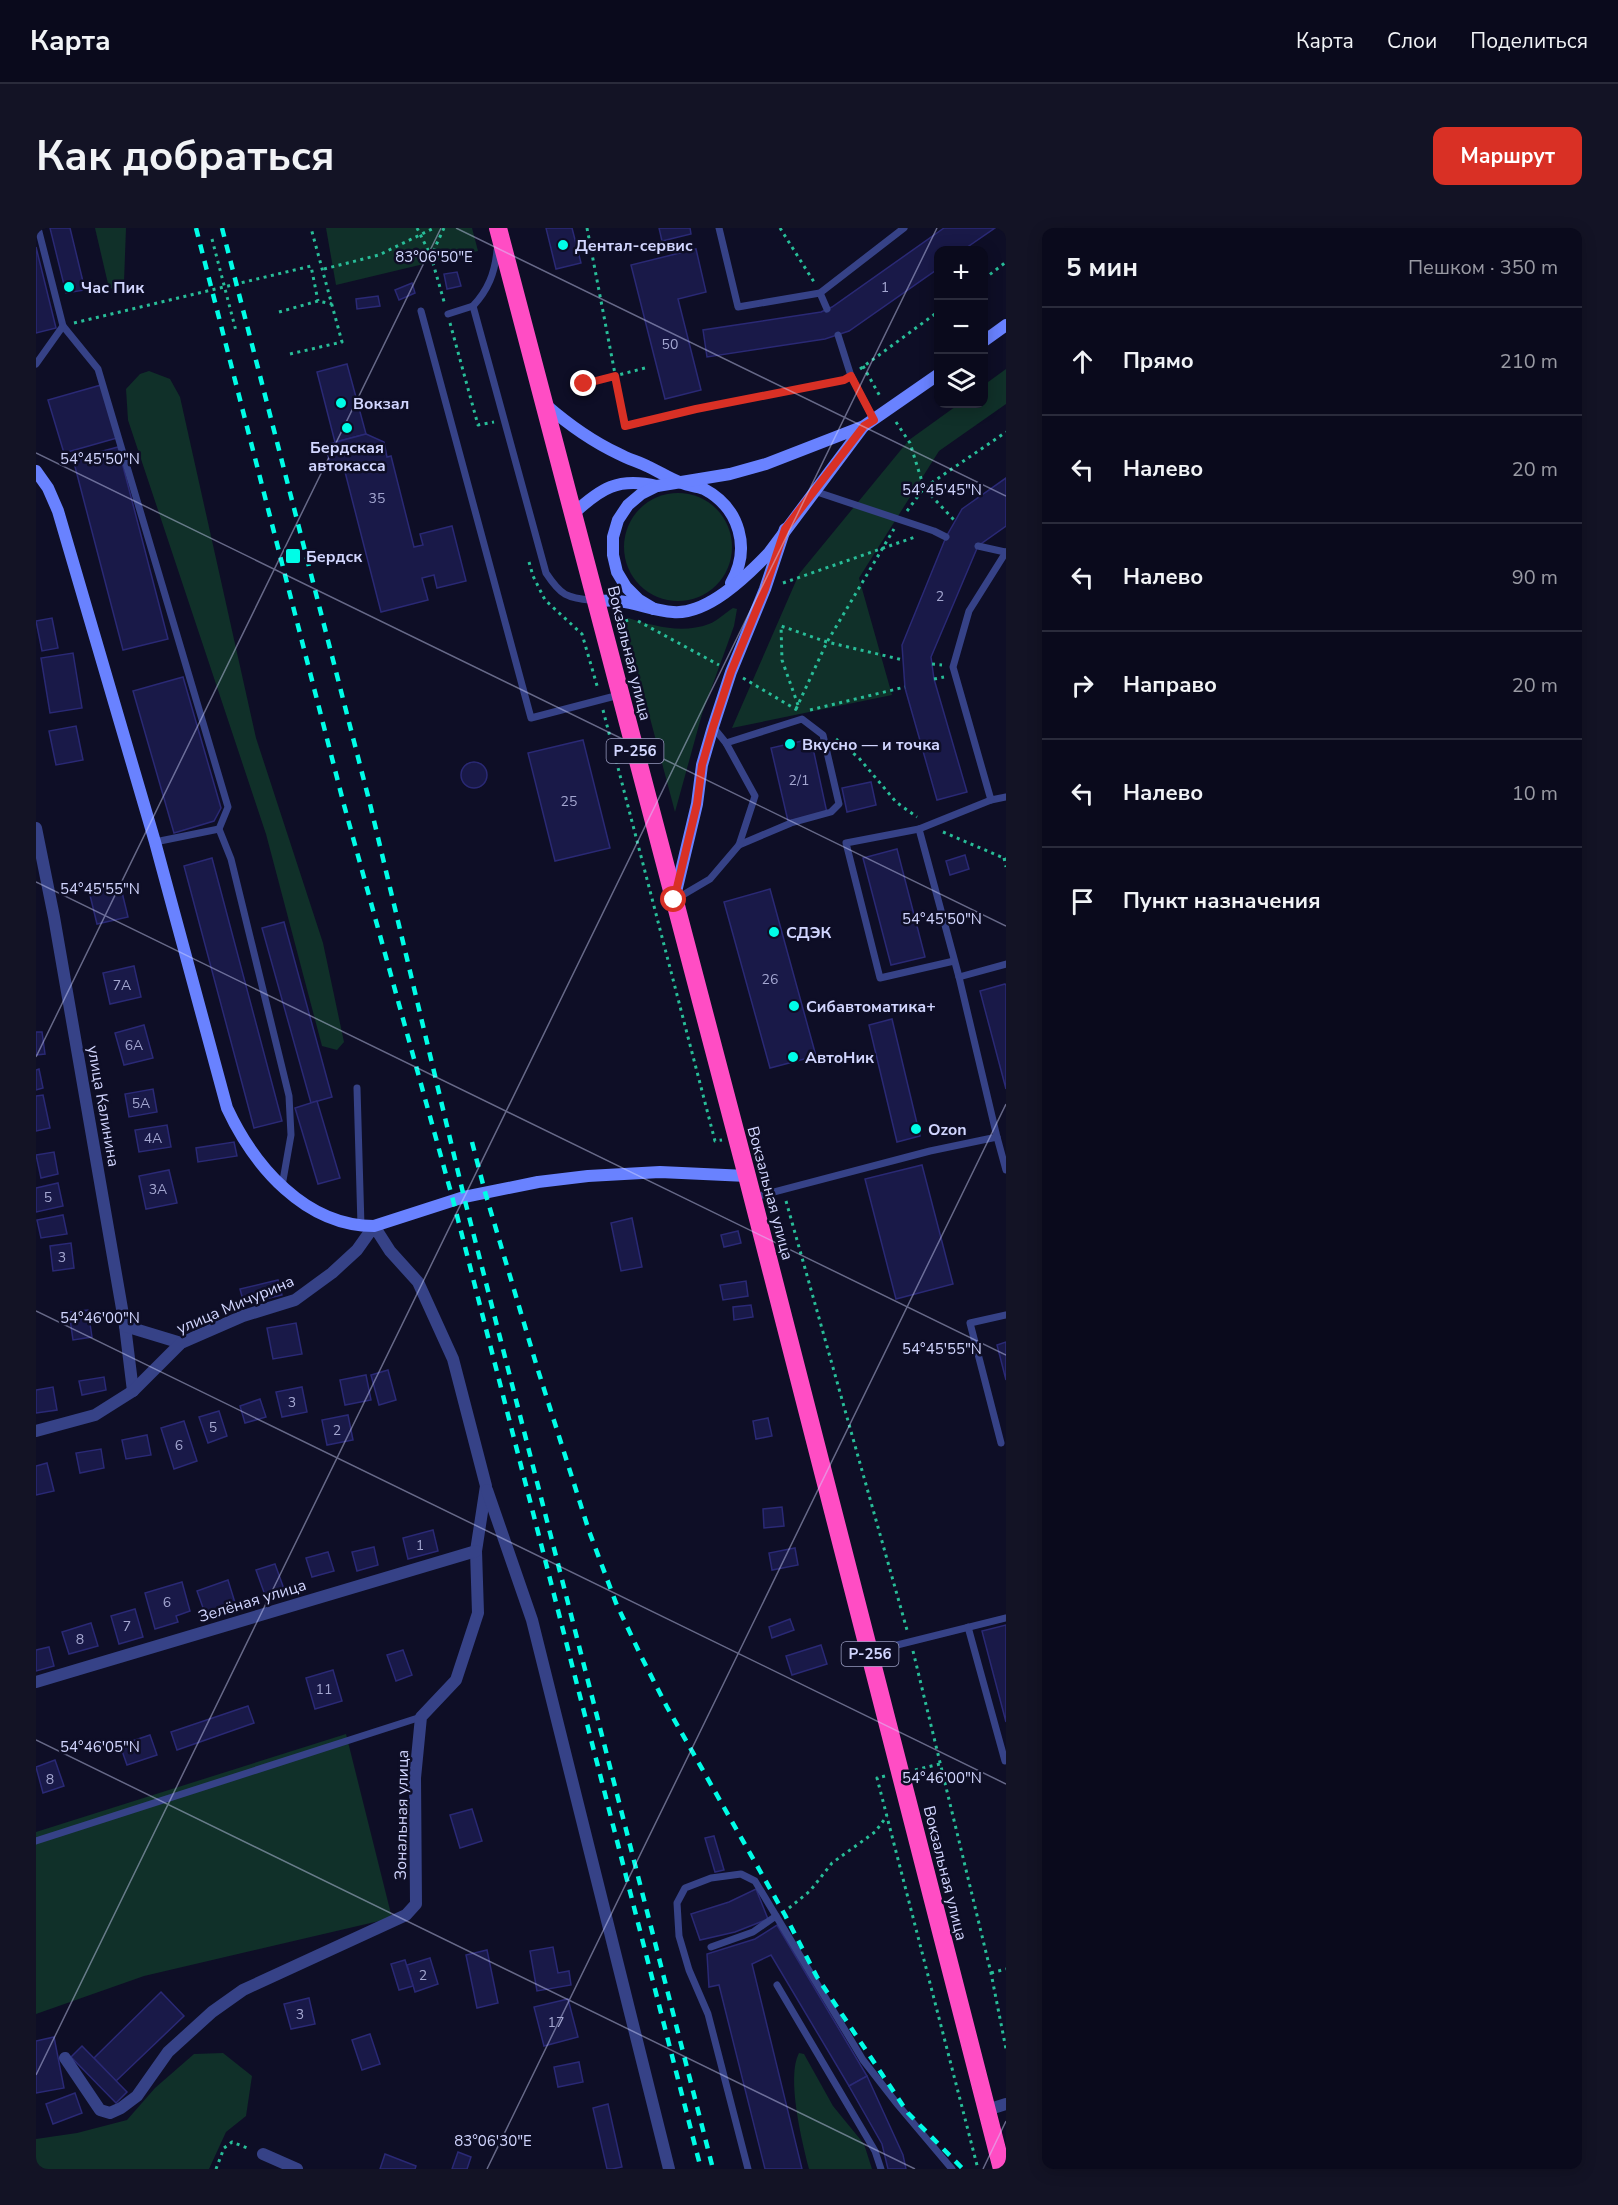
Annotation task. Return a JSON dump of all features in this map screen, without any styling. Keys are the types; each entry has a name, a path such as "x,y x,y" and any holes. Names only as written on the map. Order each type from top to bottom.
{"highway":[{"name":"Вокзальная улица","path":"498,230 546,405 747,1176 1002,2169"}],"main road":[{"path":"988,339 1006,326"},
{"path":"573,514 593,496 616,484 638,482 657,486 682,483 766,464 869,423 934,378"},
{"path":"546,405 573,429 597,444 682,483 702,488 719,498 733,514 740,532 742,552 738,572 728,589"},
{"path":"594,593 618,601 674,613 694,611 712,603 768,554 814,491 869,423"},
{"path":"36,471 48,488 58,511 155,842 227,1108 240,1135 259,1163 282,1186 312,1210 338,1222 374,1226 464,1197 538,1182 588,1176 660,1172 747,1176"},
{"path":"654,609 639,600 626,587 615,564 613,537 618,520 628,505 641,494 657,486"},
{"path":"674,900 697,804 702,765 713,727 731,672 765,589 785,529"}],"street":[{"name":"улица Калинина","path":"36,828 56,929 125,1326 133,1391"},
{"path":"374,1226 390,1251 418,1282 453,1359 486,1486 532,1620 669,2169"},
{"name":"улица Мичурина","path":"36,1431 95,1415 133,1391 181,1343 243,1316 295,1300 332,1273 357,1250 374,1226"},
{"path":"125,1326 181,1343"},
{"path":"421,1717 456,1680 478,1613 476,1551 486,1486"},
{"name":"Зелёная улица","path":"36,1682 476,1551"},
{"name":"Зональная улица","path":"65,2058 99,2110 110,2113 121,2109 137,2096 168,2052 212,2012 243,1989 406,1915 416,1904 415,1778 421,1717"},
{"path":"987,2110 1006,2103"},
{"path":"263,2154 297,2169"}],"lane":[{"path":"38,228 63,326 98,369 228,807 219,829 231,859 289,1095 291,1136 282,1186"},
{"path":"719,228 738,307 820,293 904,228"},
{"path":"448,314 472,306 484,294 496,263 498,230"},
{"path":"820,293 827,309"},
{"path":"472,306 546,573 555,587 568,597 594,593"},
{"path":"421,311 531,718 620,695"},
{"path":"36,364 63,326"},
{"path":"838,335 869,423"},
{"path":"814,491 946,537"},
{"path":"978,546 1005,552 969,611 953,667 991,800"},
{"path":"726,743 802,719 823,735 839,804 831,812 791,824 739,845"},
{"path":"674,900 710,879 739,845 755,796 726,743 713,727"},
{"path":"954,961 880,978 846,843 919,829 991,800 1006,797"},
{"path":"155,842 219,829"},
{"path":"919,829 959,977 1006,1170"},
{"path":"959,977 1006,964"},
{"path":"357,1088 361,1226"},
{"path":"752,1198 930,1151 997,1137"},
{"path":"1000,1443 970,1323 1006,1315"},
{"path":"869,1652 1006,1618"},
{"path":"968,1627 1005,1761"},
{"path":"36,1841 421,1717"},
{"path":"748,2169 708,2014 689,1970 679,1936 677,1903 685,1888 711,1878 741,1874 755,1881 863,2060 952,2169"},
{"path":"711,1947 753,1932 776,1916"},
{"path":"777,1985 875,2151 880,2169"}],"path":[{"path":"290,354 342,342 311,228"},
{"path":"417,228 431,256 478,425 494,422"},
{"path":"323,269 380,255 434,228"},
{"path":"431,256 444,228"},
{"path":"586,228 625,426 696,409 844,380 934,315"},
{"path":"782,229 820,293"},
{"path":"212,239 236,331"},
{"path":"988,276 1006,262"},
{"path":"88,320 311,266 318,301"},
{"path":"279,312 318,301 332,304"},
{"path":"863,366 910,443 924,488 955,521"},
{"path":"584,384 645,368"},
{"path":"797,707 827,642 880,549 924,488 1006,432"},
{"path":"765,589 934,531"},
{"path":"527,554 533,576 545,600 582,634 715,1141 759,1131"},
{"path":"801,712 797,707 782,660 781,626 827,642 903,660"},
{"path":"791,715 905,687"},
{"path":"1004,858 1006,867"},
{"path":"783,1190 910,1641 991,1973 1006,2049"},
{"path":"940,1764 877,1778 978,2169"},
{"path":"789,1908 810,1891 832,1863 874,1833 887,1816"},
{"path":"991,1973 1006,1969"},
{"path":"216,2169 224,2148 232,2142 263,2154"}],"green space":[{"path":"95,228 126,228 124,282 117,289 109,288"},
{"path":"326,228 472,228 478,251 336,285"},
{"path":"1006,369 1006,404 939,451 859,578 892,695 732,728 799,574 909,440 953,408 988,408 988,382"},
{"path":"149,371 170,379 180,397 256,738 323,943 344,1042 337,1050 322,1046 266,834 128,420 126,389 140,374"},
{"path":"678,493 699,497 716,509 728,526 732,547 728,568 716,585 699,597 678,601 657,597 640,585 628,568 624,547 628,526 640,509 657,497"},
{"path":"733,608 737,609 734,626 702,714 675,812 625,624 628,618 668,628 699,627 712,623"},
{"path":"346,1734 392,1918 144,1976 36,2014 36,1832"},
{"path":"223,2053 252,2076 246,2116 226,2132 209,2169 36,2169 36,2139 77,2133 127,2120 155,2088 194,2054"},
{"path":"799,2053 804,2054 833,2106 864,2144 872,2169 809,2169 796,2110 794,2077"}],"building":[{"path":"50,228 70,228 85,290 66,293"},
{"name":"Дентал-сервис","path":"546,228 572,228 581,263 556,269"},
{"path":"659,228 690,228 691,234 662,241"},
{"path":"944,228 995,228 969,246 934,246 934,272 849,331 825,339 707,357 703,330 821,312 832,307"},
{"path":"36,247 56,328 36,333"},
{"path":"696,249 706,292 678,299 701,390 665,399 631,265"},
{"path":"457,272 461,286 447,289 444,274"},
{"path":"412,283 415,293 399,300 395,290"},
{"path":"378,296 380,306 357,309 356,299"},
{"name":"Вокзал","path":"347,364 366,434 335,442 317,372"},
{"path":"101,385 117,438 64,453 48,400"},
{"path":"366,434 384,442 387,457 391,456 414,547 423,545 420,534 452,526 466,581 437,588 434,575 422,578 428,600 381,612 344,468 332,471 325,445"},
{"path":"118,447 168,639 123,650 73,459"},
{"path":"1006,478 1006,526 978,546 931,657 934,679 967,792 937,800 905,688 902,645 946,537 962,509"},
{"path":"52,618 58,648 42,651 36,621"},
{"path":"73,653 82,708 50,713 41,658"},
{"path":"183,677 221,808 214,821 174,833 133,691"},
{"path":"76,726 83,760 56,765 49,731"},
{"path":"811,739 827,813 788,821 771,748"},
{"path":"583,740 610,848 555,861 528,753"},
{"path":"474,762 483,766 487,775 483,784 474,788 465,784 461,775 465,766"},
{"path":"871,782 876,805 847,812 842,788"},
{"path":"897,849 925,957 891,965 863,858"},
{"path":"965,855 969,869 950,875 946,861"},
{"path":"212,858 282,1121 254,1128 184,866"},
{"path":"120,884 128,917 97,924 89,891"},
{"path":"770,889 816,1056 770,1068 724,902"},
{"path":"284,922 332,1097 311,1103 262,928"},
{"path":"134,966 141,997 110,1004 103,973"},
{"path":"1005,984 1006,986 1006,1089 980,991"},
{"path":"892,1019 920,1136 897,1142 869,1025"},
{"path":"144,1025 153,1058 124,1065 115,1033"},
{"path":"36,1032 42,1032 45,1054 36,1055"},
{"path":"39,1069 43,1088 36,1090 36,1070"},
{"path":"153,1089 157,1112 129,1117 125,1094"},
{"path":"43,1095 50,1128 36,1131 36,1096"},
{"path":"317,1101 340,1178 318,1184 295,1108"},
{"path":"167,1125 171,1147 139,1152 135,1130"},
{"path":"234,1142 237,1156 198,1162 196,1148"},
{"path":"54,1152 58,1174 41,1178 36,1155"},
{"path":"922,1165 953,1284 896,1299 865,1179"},
{"path":"169,1170 177,1203 146,1209 139,1176"},
{"path":"58,1183 63,1206 36,1212 36,1188"},
{"path":"63,1215 67,1234 41,1238 37,1220"},
{"path":"632,1218 642,1267 621,1271 611,1223"},
{"path":"738,1231 741,1243 724,1247 721,1235"},
{"path":"71,1243 74,1268 53,1271 50,1246"},
{"path":"278,1280 282,1295 244,1304 240,1289"},
{"path":"746,1281 748,1296 723,1300 720,1285"},
{"path":"751,1305 753,1317 734,1320 733,1307"},
{"path":"88,1310 92,1337 73,1340 69,1312"},
{"path":"296,1323 302,1354 273,1359 267,1328"},
{"path":"1006,1342 1006,1380 997,1345"},
{"path":"388,1370 396,1400 379,1405 371,1375"},
{"path":"366,1375 371,1400 345,1405 340,1380"},
{"path":"104,1377 106,1390 82,1395 79,1381"},
{"path":"53,1387 57,1410 36,1413 36,1390"},
{"path":"302,1387 307,1412 282,1417 276,1392"},
{"path":"260,1399 266,1417 245,1423 240,1406"},
{"path":"219,1411 227,1436 208,1443 199,1417"},
{"path":"348,1415 353,1440 327,1445 322,1420"},
{"path":"768,1418 772,1436 756,1439 753,1421"},
{"path":"184,1421 197,1461 174,1469 161,1428"},
{"path":"147,1435 151,1455 126,1459 122,1440"},
{"path":"101,1449 104,1468 80,1473 76,1453"},
{"path":"47,1463 54,1491 36,1495 36,1466"},
{"path":"782,1507 784,1526 764,1528 763,1509"},
{"path":"433,1530 438,1551 408,1559 403,1538"},
{"path":"374,1547 378,1565 357,1571 352,1552"},
{"path":"795,1548 798,1565 772,1570 769,1553"},
{"path":"328,1552 334,1571 312,1577 306,1558"},
{"path":"275,1564 284,1589 265,1595 256,1570"},
{"path":"228,1580 236,1606 206,1616 197,1591"},
{"path":"182,1582 190,1611 176,1616 178,1622 155,1629 145,1593"},
{"path":"135,1609 143,1637 119,1644 111,1616"},
{"path":"790,1619 794,1630 772,1638 769,1627"},
{"path":"91,1623 98,1646 69,1654 62,1632"},
{"path":"1006,1625 1006,1722 982,1631"},
{"path":"821,1645 827,1664 792,1675 786,1656"},
{"path":"49,1647 54,1666 36,1671 36,1650"},
{"path":"403,1650 412,1675 396,1681 387,1655"},
{"path":"333,1670 342,1701 315,1709 306,1678"},
{"path":"248,1706 254,1723 177,1750 171,1732"},
{"path":"150,1735 157,1755 127,1765 120,1745"},
{"path":"55,1760 64,1786 43,1793 36,1767"},
{"path":"472,1809 482,1841 460,1848 450,1815"},
{"path":"714,1836 724,1870 715,1872 705,1838"},
{"path":"756,1889 768,1919 735,1932 700,1940 691,1914 729,1902"},
{"path":"777,1925 867,2076 849,2086 771,1955 752,1964 802,2169 765,2169 719,1985 709,1987 707,1954 755,1939"},
{"path":"553,1947 558,1973 569,1971 571,1985 537,1991 530,1951"},
{"path":"487,1950 498,2003 477,2008 466,1955"},
{"path":"430,1958 438,1984 415,1992 407,1965"},
{"path":"405,1960 413,1986 399,1990 391,1964"},
{"path":"161,1992 184,2016 116,2081 94,2058"},
{"path":"309,1998 315,2024 291,2029 284,2004"},
{"path":"568,1999 578,2037 544,2046 534,2007"},
{"path":"370,2034 380,2064 362,2070 352,2040"},
{"path":"54,2037 64,2088 36,2093 36,2041"},
{"path":"82,2046 127,2092 116,2103 71,2057"},
{"path":"579,2062 583,2082 558,2087 554,2067"},
{"path":"867,2076 903,2155 906,2169 888,2169 882,2144 849,2086"},
{"path":"75,2093 82,2113 53,2124 46,2104"},
{"path":"608,2104 622,2167 612,2169 607,2169 593,2108"},
{"path":"458,2152 471,2157 467,2169 452,2169"},
{"path":"385,2154 416,2166 415,2169 380,2169"}],"railway":[{"path":"196,228 344,805 453,1200 701,2169"},
{"path":"222,228 369,800 464,1197 713,2169"},
{"path":"472,1142 537,1367 589,1531 616,1603 641,1656 817,1977 908,2113 963,2169"}],"place":[{"name":"Дентал-сервис","path":"563,245"},
{"name":"Час Пик","path":"69,287"},
{"name":"Вокзал","path":"341,403"},
{"name":"Бердская автокасса","path":"347,428"},
{"name":"Бердск","path":"293,556"},
{"name":"Вкусно — и точка","path":"790,744"},
{"name":"СДЭК","path":"774,932"},
{"name":"Сибавтоматика+","path":"794,1006"},
{"name":"АвтоНик","path":"793,1057"},
{"name":"Ozon","path":"916,1129"}],"route":[{"path":"584,384 615,376 625,426 696,409 844,380 851,376 874,420 864,426 785,529 765,589 731,672 713,727 702,765 697,804 674,900"}]}
